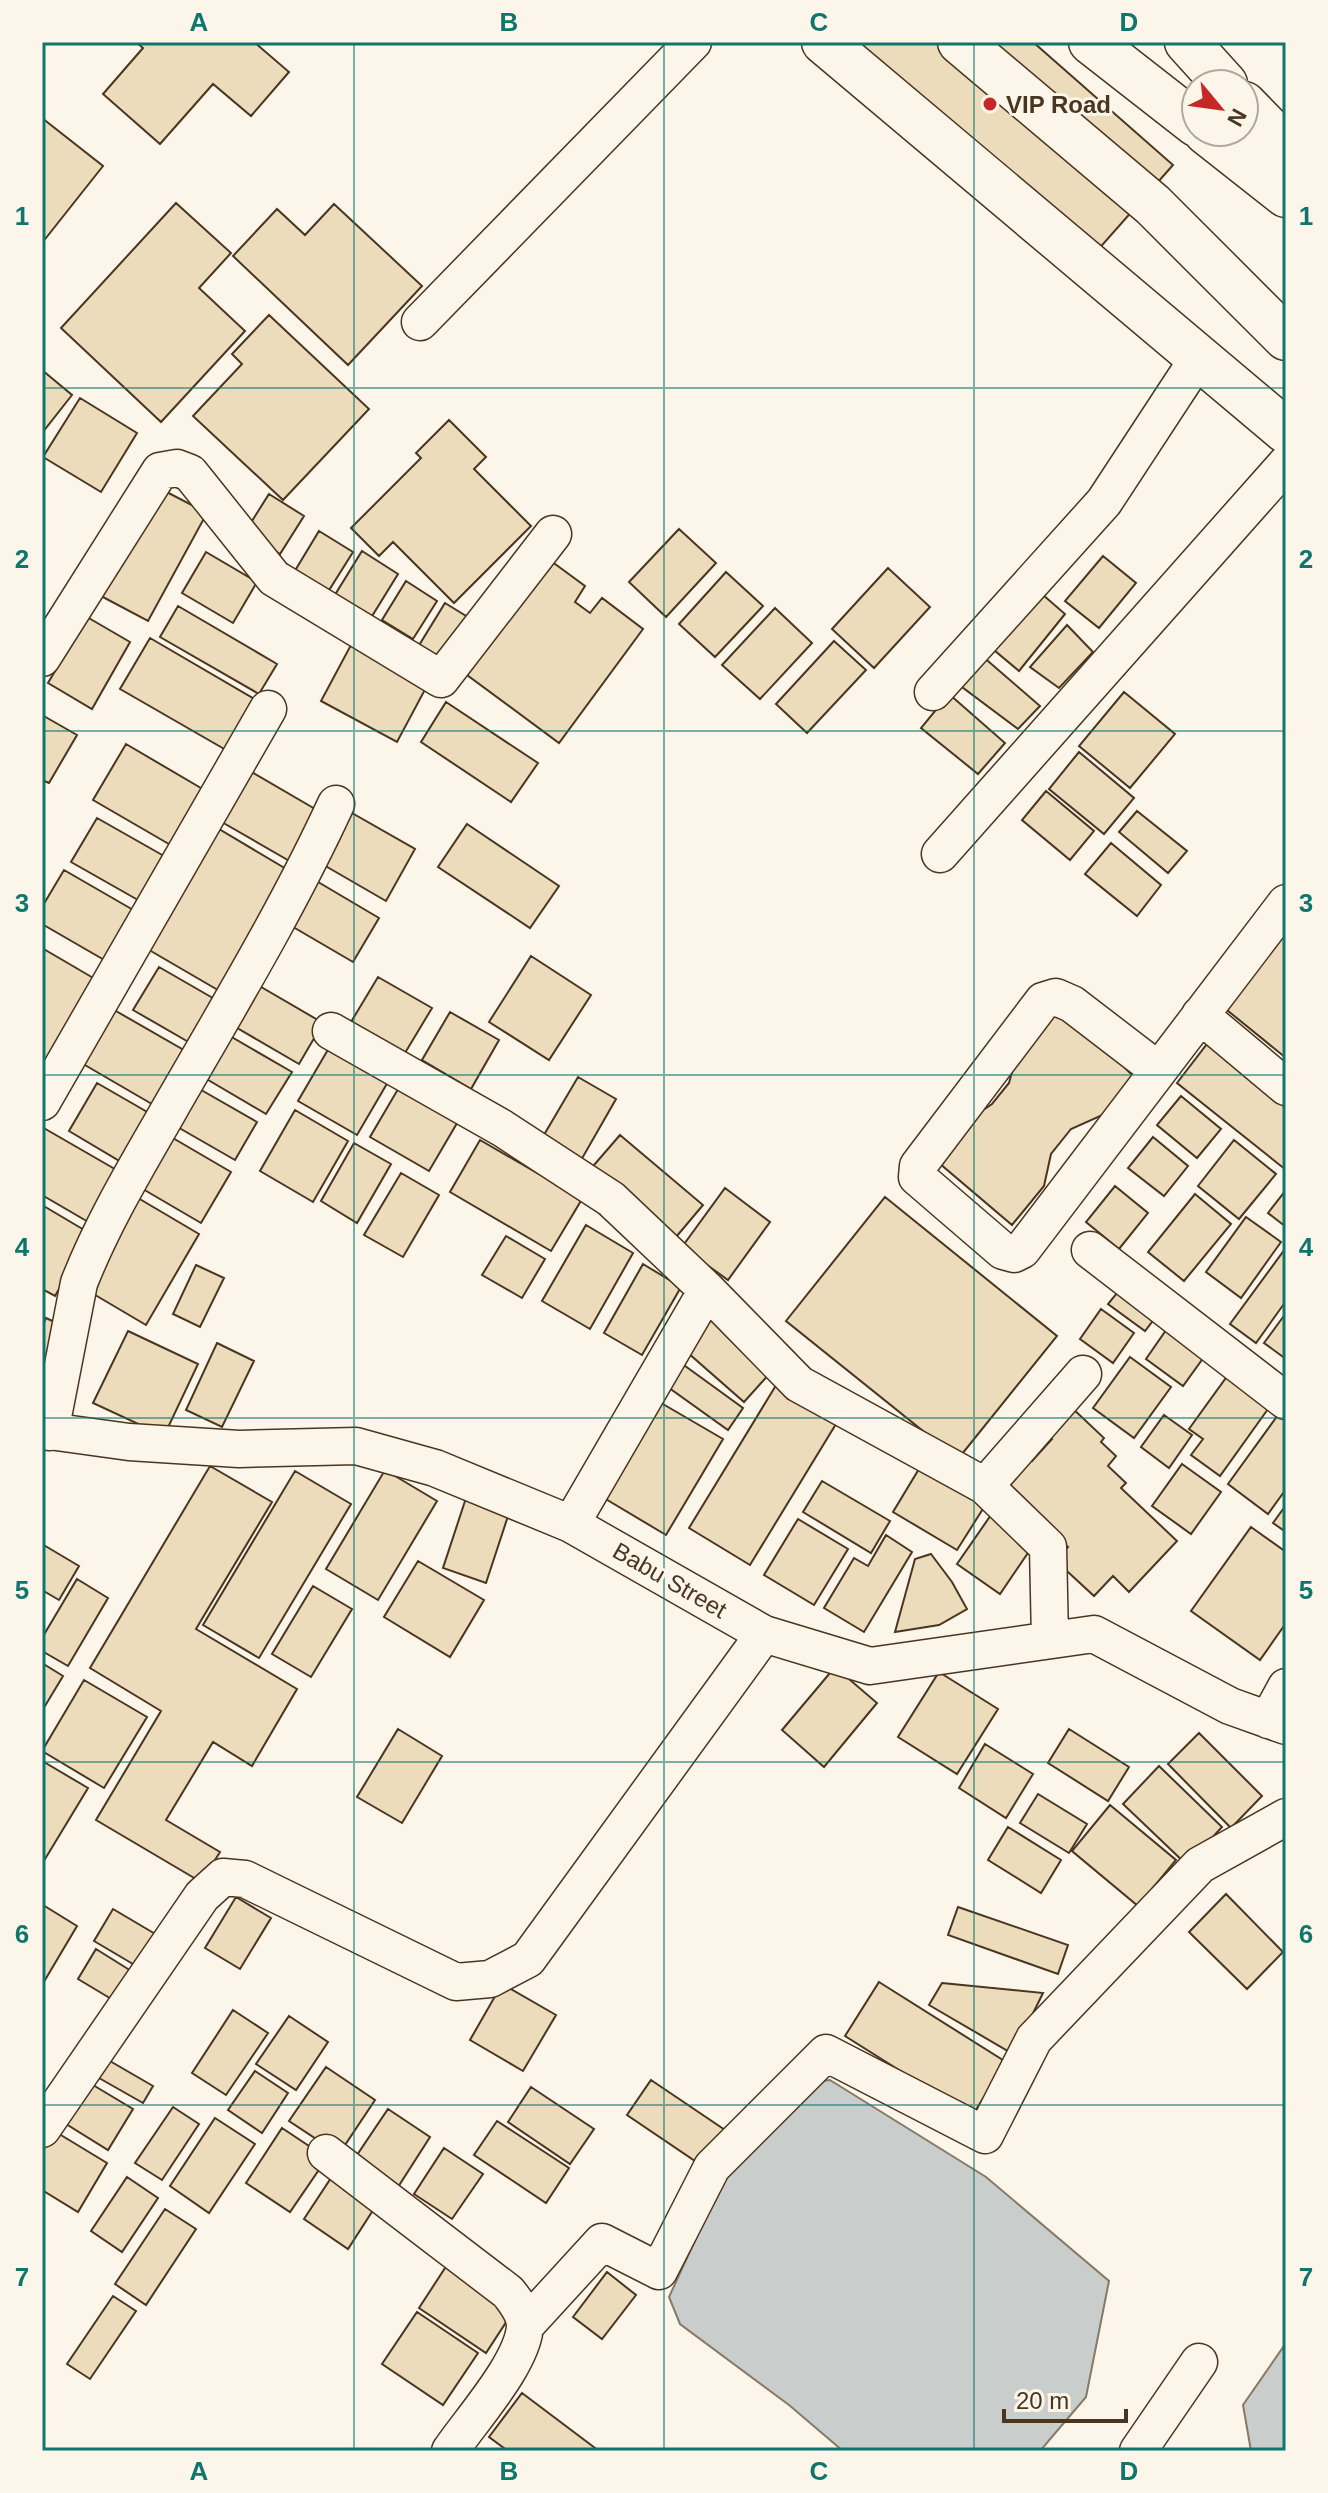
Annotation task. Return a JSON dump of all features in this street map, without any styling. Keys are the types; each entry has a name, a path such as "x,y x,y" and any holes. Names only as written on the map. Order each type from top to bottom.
{"main road":[{"path":"824,42 1286,431"},
{"path":"960,42 1153,205 1286,338"},
{"path":"1091,42 1180,112"},
{"path":"1187,42 1211,68"},
{"path":"1260,120 1286,147"},
{"path":"1226,148 1286,195"}],"street":[{"path":"420,322 693,42"},
{"path":"933,692 1104,502 1199,357"},
{"path":"940,854 1286,464"},
{"path":"42,658 160,471 177,468 190,473 274,578 441,679 553,534"},
{"path":"42,1102 268,709"},
{"path":"46,1431 86,1264 125,1187 302,877 336,804"},
{"path":"1158,1070 1072,1004 1056,997 1043,1001 918,1166 917,1177 1003,1251 1014,1254 1022,1250 1286,903"},
{"path":"1200,1015 1286,1087"},
{"path":"331,1031 502,1128 611,1199 707,1290 799,1384 985,1486 1048,1547 1050,1640"},
{"path":"1090,1250 1286,1401"},
{"path":"571,1524 707,1290"},
{"path":"985,1486 1083,1374"},
{"name":"Babu Street","path":"46,1431 129,1442 239,1449 356,1446 435,1468 571,1524 764,1634 870,1666 1094,1634 1230,1706 1277,1723"},
{"path":"42,2129 202,1896 223,1877 245,1879 456,1982 490,1979 528,1959 764,1634"},
{"path":"1277,1723 1286,1687"},
{"path":"450,2451 508,2367 525,2326 602,2242 659,2271 712,2167 826,2053 985,2135 1034,2039 1200,1865 1286,1817"},
{"path":"326,2153 508,2292 521,2309 525,2326"},
{"path":"1138,2451 1199,2362"}],"shaded area":[{"path":"830,2080 986,2177 1109,2281 1086,2397 1040,2451 843,2451 789,2405 680,2324 669,2297 720,2186 810,2083"},
{"path":"1286,2343 1286,2451 1251,2451 1243,2405"}],"building":[{"path":"136,42 254,42 289,72 251,116 213,84 160,144 103,94 143,48"},
{"name":"VIP Road","path":"806,42 1033,42 1173,165 1073,278"},
{"path":"42,118 103,166 42,243"},
{"path":"176,203 231,253 199,288 245,331 161,422 61,328"},
{"path":"334,204 422,286 348,365 233,256 277,209 305,235"},
{"path":"269,315 369,409 283,500 193,416 242,364 232,354"},
{"path":"42,370 72,395 42,433"},
{"path":"80,398 137,433 101,492 43,457"},
{"path":"449,420 486,457 474,469 531,526 454,603 393,542 379,556 351,528 421,458 416,453"},
{"path":"159,488 207,513 148,621 101,596"},
{"path":"269,494 304,516 280,554 245,532"},
{"path":"679,529 716,563 666,617 629,582"},
{"path":"319,531 353,552 326,595 293,574"},
{"path":"362,551 398,574 369,621 333,598"},
{"path":"206,552 257,582 233,623 182,593"},
{"path":"1103,556 1136,583 1099,628 1065,601"},
{"path":"551,561 585,586 575,602 590,613 602,598 643,629 559,743 467,675"},
{"path":"888,568 930,607 874,668 832,629"},
{"path":"726,572 763,606 715,657 679,624"},
{"path":"406,581 437,601 413,639 382,620"},
{"path":"1035,588 1065,614 1019,671 988,645"},
{"path":"445,603 471,619 444,664 418,647"},
{"path":"178,606 277,664 259,694 160,637"},
{"path":"775,608 812,643 760,699 722,665"},
{"path":"87,617 130,642 92,709 48,683"},
{"path":"1067,625 1093,652 1059,688 1030,667"},
{"path":"150,638 256,700 226,750 120,689"},
{"path":"834,641 866,670 807,733 776,704"},
{"path":"352,643 428,684 397,742 321,701"},
{"path":"981,655 1040,706 1018,729 958,684"},
{"path":"1124,692 1175,734 1130,788 1079,746"},
{"path":"949,694 1005,743 978,774 921,728"},
{"path":"446,702 538,763 511,802 421,742"},
{"path":"42,715 77,735 49,783 42,780"},
{"path":"126,744 206,791 174,847 93,800"},
{"path":"1079,752 1134,798 1104,834 1049,789"},
{"path":"250,771 322,813 293,863 220,821"},
{"path":"1046,791 1094,831 1070,860 1022,820"},
{"path":"1137,811 1187,851 1168,873 1119,832"},
{"path":"352,813 415,849 386,901 322,864"},
{"path":"97,818 164,856 138,900 71,862"},
{"path":"467,824 559,886 530,928 438,867"},
{"path":"214,826 293,873 223,993 144,947"},
{"path":"1111,843 1161,885 1137,916 1085,874"},
{"path":"64,870 135,911 106,961 42,924 42,907"},
{"path":"313,879 379,918 353,962 288,924"},
{"path":"1286,927 1286,1058 1222,1006"},
{"path":"42,948 95,979 42,1070"},
{"path":"531,956 591,995 549,1060 489,1022"},
{"path":"159,967 218,1001 192,1044 133,1010"},
{"path":"378,977 432,1008 405,1053 351,1022"},
{"path":"256,984 323,1023 299,1064 232,1025"},
{"path":"109,1007 189,1053 157,1107 78,1061"},
{"path":"1052,1008 1089,1031 1135,1078 1107,1113 1071,1129 1051,1154 1044,1186 1012,1225 932,1157 955,1129 992,1104 1009,1083 1017,1054"},
{"path":"450,1012 499,1040 471,1089 422,1060"},
{"path":"223,1032 292,1072 266,1114 198,1074"},
{"path":"333,1041 392,1075 357,1135 298,1101"},
{"path":"1207,1044 1286,1108 1286,1170 1177,1083"},
{"path":"578,1077 616,1099 580,1162 541,1140"},
{"path":"97,1083 156,1117 128,1166 69,1131"},
{"path":"401,1084 460,1118 429,1171 370,1137"},
{"path":"196,1087 257,1122 235,1160 174,1125"},
{"path":"1181,1096 1221,1129 1197,1158 1157,1125"},
{"path":"295,1110 348,1141 313,1202 260,1171"},
{"path":"42,1127 120,1172 90,1223 42,1195"},
{"path":"166,1134 231,1172 201,1223 136,1185"},
{"path":"620,1135 703,1205 671,1243 588,1172"},
{"path":"1153,1137 1188,1166 1164,1196 1128,1168"},
{"path":"480,1140 582,1199 551,1251 450,1192"},
{"path":"1234,1140 1276,1174 1239,1219 1198,1186"},
{"path":"354,1143 391,1164 357,1223 321,1201"},
{"path":"401,1173 439,1195 403,1257 364,1235"},
{"path":"1115,1186 1148,1213 1119,1249 1086,1222"},
{"path":"725,1188 770,1222 728,1280 682,1247"},
{"path":"1286,1190 1286,1227 1268,1213"},
{"path":"1195,1194 1231,1224 1184,1281 1148,1252"},
{"path":"885,1197 1057,1336 958,1459 786,1321"},
{"path":"138,1198 199,1234 146,1325 85,1289"},
{"path":"42,1205 91,1234 55,1296 42,1289"},
{"path":"1246,1217 1281,1242 1241,1298 1206,1272"},
{"path":"586,1225 633,1253 590,1329 542,1301"},
{"path":"506,1236 545,1259 522,1298 482,1275"},
{"path":"1285,1249 1286,1301 1256,1343 1230,1324"},
{"path":"643,1264 681,1287 642,1355 604,1333"},
{"path":"196,1265 224,1278 200,1327 173,1314"},
{"path":"1121,1288 1158,1314 1145,1331 1108,1304"},
{"path":"1101,1309 1134,1333 1113,1363 1080,1339"},
{"path":"705,1310 772,1371 744,1402 679,1345"},
{"path":"1286,1313 1286,1359 1264,1343"},
{"path":"46,1318 63,1326 42,1369 42,1327"},
{"path":"1171,1323 1209,1350 1183,1386 1146,1359"},
{"path":"128,1331 198,1364 164,1436 93,1403"},
{"path":"217,1343 254,1361 222,1427 186,1410"},
{"path":"1130,1357 1171,1387 1134,1438 1093,1408"},
{"path":"681,1363 743,1408 728,1430 665,1385"},
{"path":"1236,1364 1278,1395 1220,1476 1191,1455 1203,1439 1189,1429"},
{"path":"778,1382 839,1419 750,1565 689,1528"},
{"path":"656,1400 723,1439 666,1535 599,1495"},
{"path":"1286,1404 1286,1489 1268,1514 1228,1484"},
{"path":"1070,1406 1104,1438 1101,1442 1116,1456 1108,1466 1126,1483 1121,1488 1177,1541 1129,1592 1113,1576 1094,1596 1055,1560 1068,1547 999,1482 1025,1454 1032,1461 1052,1439 1045,1432"},
{"path":"1164,1415 1192,1435 1169,1468 1141,1447"},
{"path":"922,1464 986,1504 957,1550 893,1512"},
{"path":"1182,1464 1221,1492 1191,1534 1152,1506"},
{"path":"210,1466 272,1502 196,1629 297,1689 252,1766 213,1742 166,1820 220,1852 201,1882 96,1820 161,1711 90,1668"},
{"path":"385,1470 437,1501 378,1600 326,1569"},
{"path":"295,1471 351,1504 259,1658 203,1625"},
{"path":"822,1481 890,1521 871,1553 803,1512"},
{"path":"466,1498 509,1513 486,1583 443,1568"},
{"path":"1286,1505 1286,1532 1273,1523"},
{"path":"991,1515 1034,1544 1000,1594 957,1564"},
{"path":"798,1519 848,1549 814,1605 764,1575"},
{"path":"1251,1527 1286,1552 1286,1623 1260,1660 1191,1611"},
{"path":"886,1535 912,1552 864,1632 824,1608 854,1558 868,1566"},
{"path":"42,1544 79,1566 59,1600 42,1590"},
{"path":"931,1554 967,1609 939,1625 895,1632 915,1559"},
{"path":"418,1561 484,1600 450,1657 384,1617"},
{"path":"77,1579 108,1598 68,1666 42,1651 42,1638"},
{"path":"313,1586 352,1609 311,1677 272,1654"},
{"path":"42,1663 63,1676 42,1711"},
{"path":"835,1667 877,1703 824,1767 782,1730"},
{"path":"939,1672 998,1709 957,1774 898,1737"},
{"path":"84,1680 147,1717 104,1788 42,1751"},
{"path":"398,1729 442,1756 402,1823 357,1797"},
{"path":"1069,1729 1129,1767 1108,1801 1048,1763"},
{"path":"1199,1733 1262,1796 1231,1828 1168,1764"},
{"path":"985,1744 1033,1774 1006,1818 959,1788"},
{"path":"44,1762 88,1788 42,1864 42,1765"},
{"path":"1159,1766 1222,1827 1187,1865 1123,1804"},
{"path":"1038,1794 1087,1824 1069,1853 1020,1823"},
{"path":"1110,1805 1176,1860 1138,1906 1072,1851"},
{"path":"1008,1827 1061,1860 1041,1893 988,1860"},
{"path":"1226,1894 1283,1952 1247,1989 1189,1932"},
{"path":"236,1897 271,1918 240,1969 205,1948"},
{"path":"43,1905 77,1926 45,1980 42,1979"},
{"path":"958,1907 1068,1945 1058,1974 948,1935"},
{"path":"113,1909 157,1935 138,1967 94,1941"},
{"path":"96,1949 136,1974 118,2003 78,1979"},
{"path":"879,1982 1006,2062 972,2116 845,2036"},
{"path":"942,1983 1043,1993 1013,2054 929,2005"},
{"path":"502,1984 556,2015 523,2071 470,2040"},
{"path":"233,2010 268,2033 226,2095 192,2073"},
{"path":"289,2016 328,2042 296,2090 256,2064"},
{"path":"103,2057 153,2086 143,2103 92,2074"},
{"path":"326,2067 375,2100 339,2154 289,2121"},
{"path":"255,2071 288,2093 262,2133 228,2110"},
{"path":"83,2079 133,2109 108,2150 58,2119"},
{"path":"651,2080 725,2130 701,2165 627,2115"},
{"path":"531,2087 594,2129 570,2164 508,2122"},
{"path":"173,2107 199,2124 162,2180 135,2163"},
{"path":"388,2109 430,2137 398,2187 355,2158"},
{"path":"215,2118 255,2144 209,2213 170,2186"},
{"path":"497,2121 569,2168 546,2203 474,2155"},
{"path":"46,2126 107,2163 78,2212 42,2190 42,2133"},
{"path":"282,2128 327,2158 290,2212 246,2183"},
{"path":"444,2148 483,2174 452,2219 414,2194"},
{"path":"333,2175 377,2204 348,2249 304,2219"},
{"path":"127,2177 158,2198 122,2252 91,2231"},
{"path":"165,2209 196,2229 146,2305 115,2284"},
{"path":"447,2265 514,2310 486,2353 419,2308"},
{"path":"607,2272 636,2295 602,2339 573,2317"},
{"path":"113,2296 136,2311 90,2379 67,2364"},
{"path":"417,2312 478,2353 443,2405 382,2364"},
{"path":"522,2393 599,2451 508,2451 489,2437"}],"place":[{"name":"VIP Road","path":"990,104"}]}
